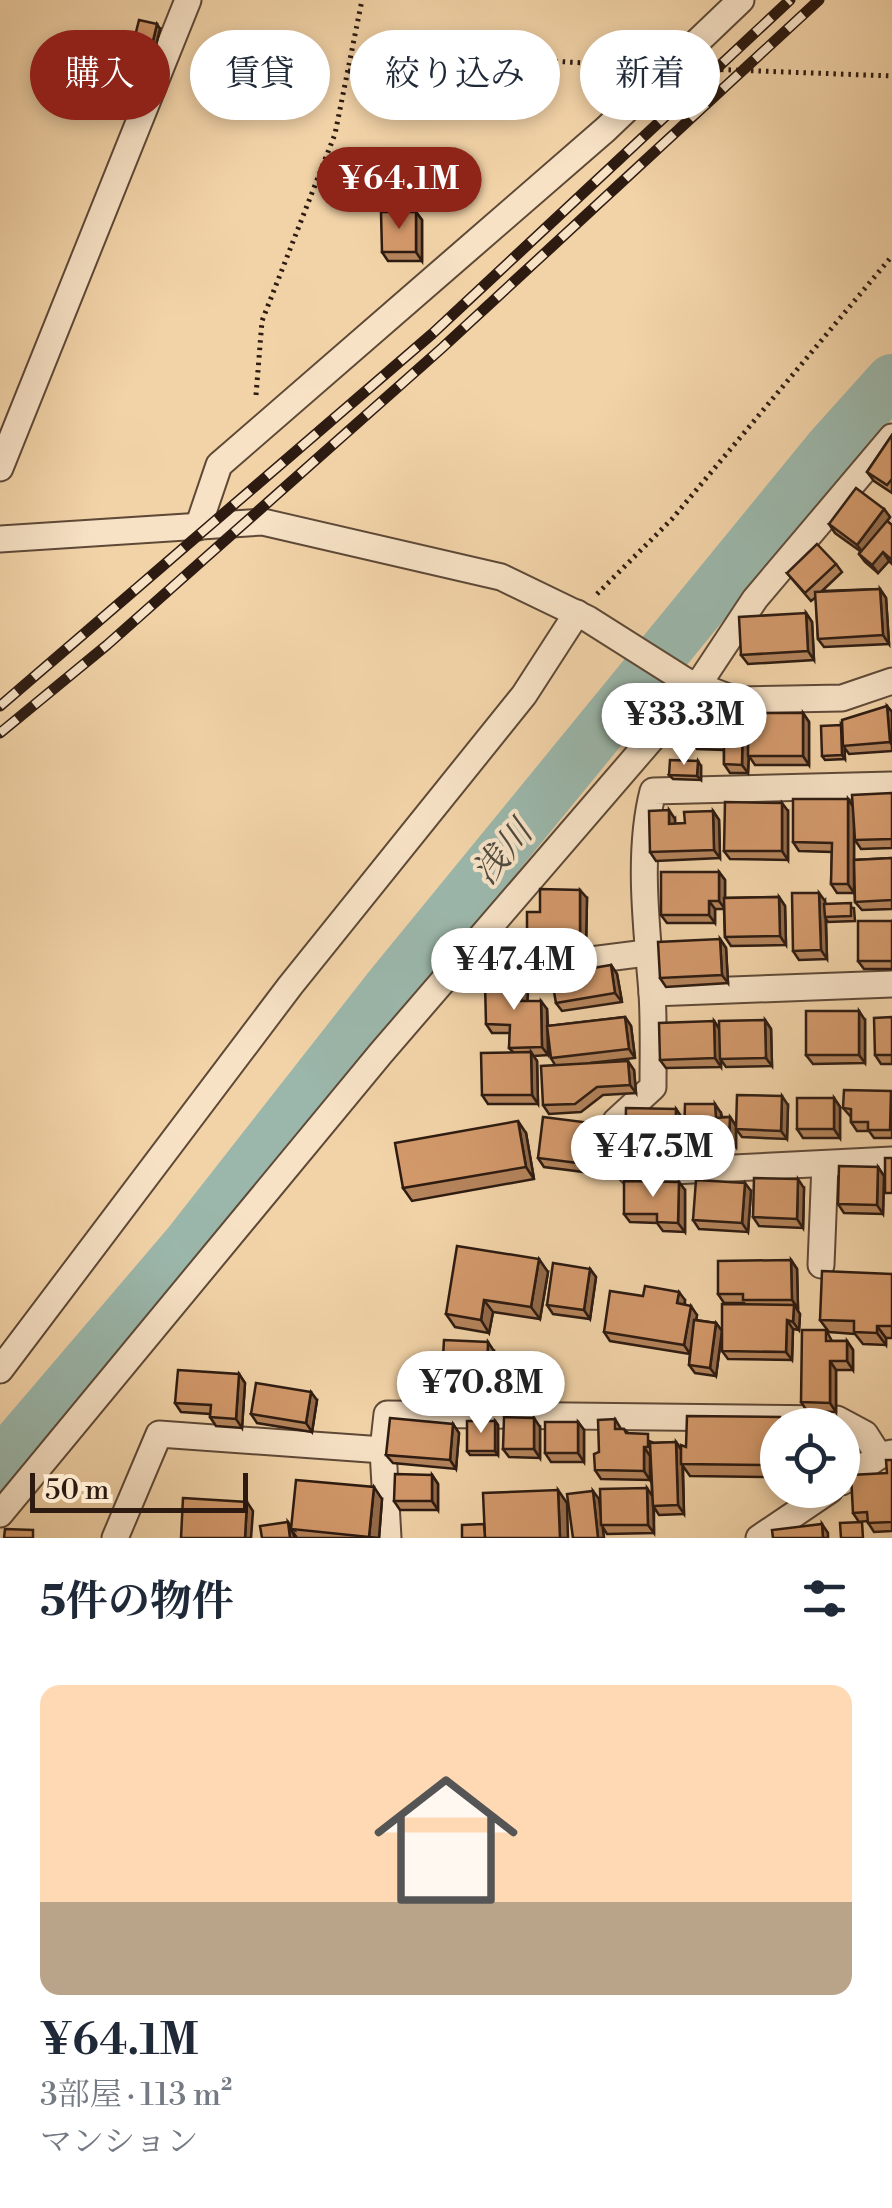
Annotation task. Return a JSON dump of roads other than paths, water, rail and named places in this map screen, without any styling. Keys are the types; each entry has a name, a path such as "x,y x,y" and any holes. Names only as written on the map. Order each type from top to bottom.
{"street":[{"path":"0,468 188,0"},
{"path":"198,526 220,465 606,129 741,0"},
{"path":"0,1514 892,437"},
{"path":"0,539 263,522 502,577 582,616 692,683 736,700 842,698 892,681"},
{"path":"0,1370 290,986 524,695 582,616"},
{"path":"892,785 653,791 647,815 646,953 652,994 653,1087 616,1122 614,1155 632,1173 892,1160"},
{"path":"520,969 646,953"},
{"path":"652,994 892,984"},
{"path":"821,1265 825,1164"},
{"path":"388,1538 383,1450 387,1414 837,1419 866,1434 886,1455 860,1471"},
{"path":"115,1538 159,1434 383,1450"},
{"path":"759,1538 803,1508"}],"waterway":[{"name":"浅川","path":"0,1465 187,1246 390,987 830,449 892,380"}],"railway":[{"path":"0,706 432,334 790,0"},
{"path":"0,733 107,645 442,348 819,0"}]}
